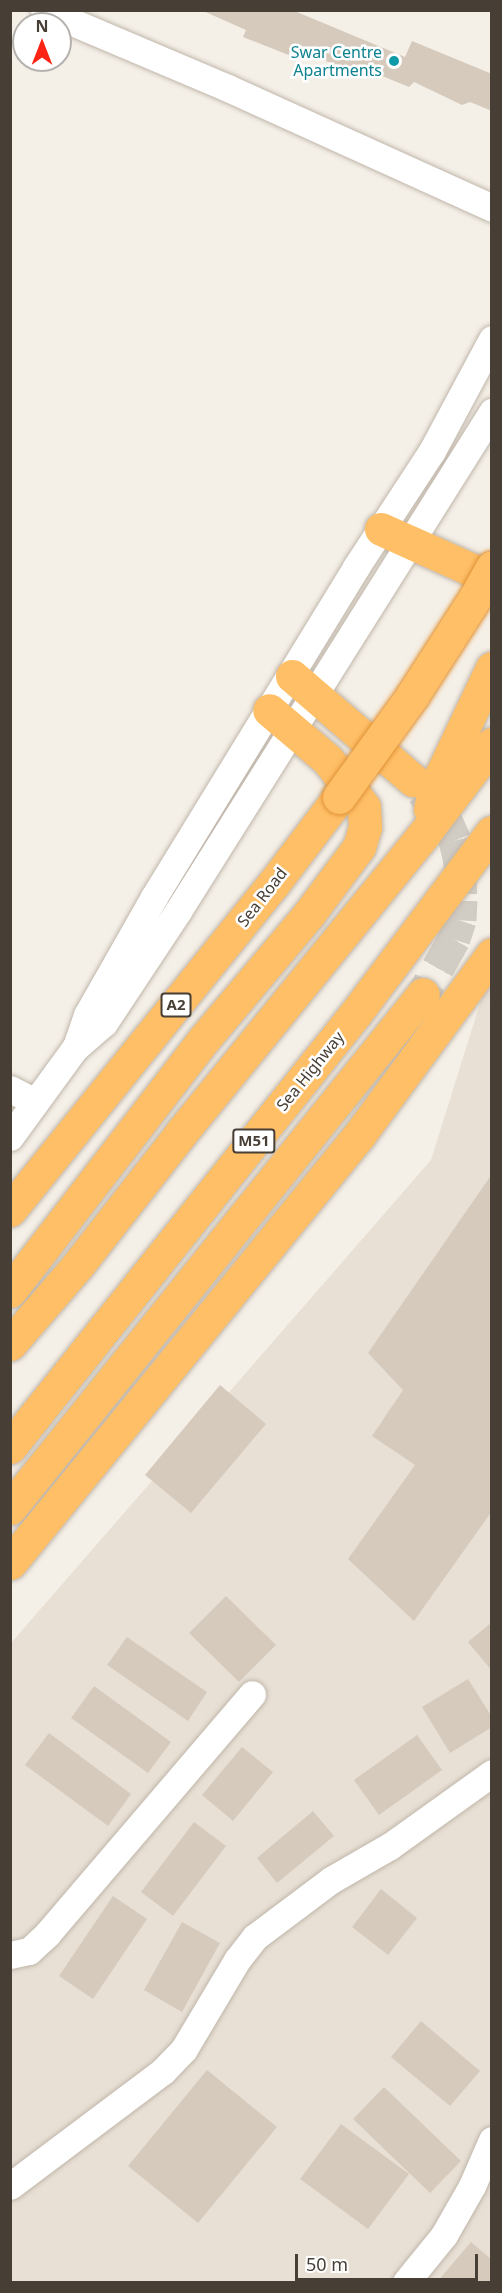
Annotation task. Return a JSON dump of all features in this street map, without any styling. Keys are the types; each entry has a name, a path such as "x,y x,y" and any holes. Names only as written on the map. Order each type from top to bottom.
{"highway":[{"path":"381,529 492,579"},
{"name":"Sea Road","path":"10,1210 274,883 339,797 412,696 475,598 492,567"},
{"path":"424,834 434,790 492,668"},
{"path":"303,685 413,780"},
{"path":"10,1291 205,1038 309,914 359,847 365,827 364,807 328,760 280,719"},
{"path":"10,1344 78,1264 181,1133 424,834 492,744"},
{"name":"Sea Highway","path":"10,1447 356,1013 492,832"},
{"path":"10,1563 360,1134 492,954"},
{"path":"10,1508 423,994"}],"street":[{"path":"44,10 228,88 492,208"},
{"path":"10,1137 75,1048 87,1016 148,907 303,685 381,529 432,451 492,339"},
{"path":"303,685 349,636 412,542 492,412"},
{"path":"10,1089 35,1102"},
{"path":"10,1955 29,1951 48,1933 252,1694"},
{"path":"10,2186 163,2071 184,2049 237,1960 255,1937 331,1880 390,1846 492,1773"},
{"path":"406,2283 444,2235 472,2186 492,2140"}],"shaded area":[{"path":"491,968 491,2282 11,2282 11,1643 431,1160"}],"building":[{"name":"Swar Centre Apartments","path":"201,10 292,10 405,57 412,41 492,74 492,111 470,102 462,105 414,82 409,87 353,64 350,71 304,52 296,58 243,37 246,30"},
{"path":"492,1174 492,1511 414,1621 348,1559 415,1465 372,1436 403,1390 368,1353"},
{"path":"220,1385 266,1424 191,1513 145,1475"},
{"path":"226,1596 276,1645 239,1682 189,1633"},
{"path":"492,1622 492,1671 468,1642"},
{"path":"127,1637 207,1692 188,1721 107,1665"},
{"path":"468,1679 492,1717 492,1727 450,1753 422,1707"},
{"path":"94,1686 171,1742 148,1773 71,1718"},
{"path":"49,1733 131,1794 108,1826 25,1765"},
{"path":"417,1735 442,1770 379,1815 354,1780"},
{"path":"242,1747 273,1772 233,1821 202,1795"},
{"path":"313,1811 334,1836 277,1883 257,1858"},
{"path":"194,1822 226,1846 173,1916 141,1892"},
{"path":"381,1889 417,1918 388,1955 352,1927"},
{"path":"113,1896 147,1919 93,1999 59,1976"},
{"path":"182,1922 220,1943 182,2012 144,1990"},
{"path":"421,2021 480,2071 450,2106 391,2057"},
{"path":"207,2070 277,2127 198,2223 128,2166"},
{"path":"384,2087 461,2161 430,2193 353,2119"},
{"path":"341,2124 409,2174 368,2229 300,2179"},
{"path":"471,2242 492,2260 492,2282 437,2282"}],"tunnel":[{"path":"422,791 446,820 455,840 460,861 461,900 460,920 454,939 423,994"}],"place":[{"name":"Swar Centre Apartments","path":"394,61"}]}
